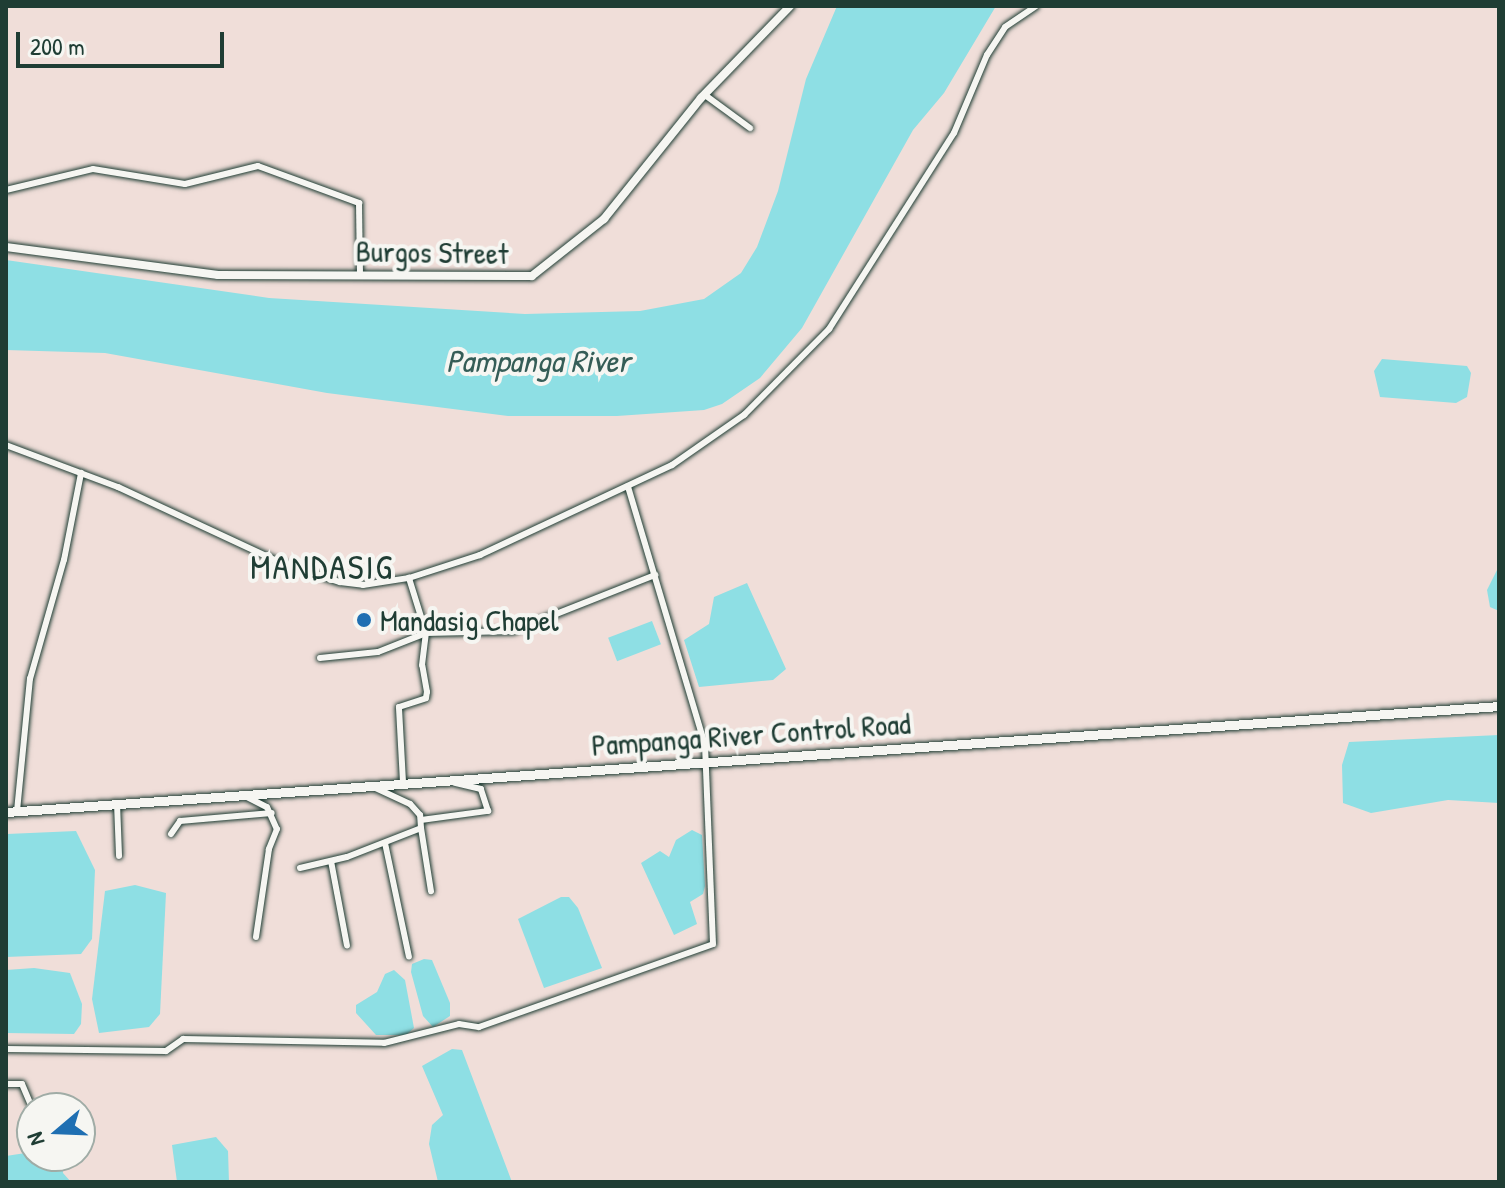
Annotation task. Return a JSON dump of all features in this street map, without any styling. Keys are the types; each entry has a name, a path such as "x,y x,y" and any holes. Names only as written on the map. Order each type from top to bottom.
{"main road":[{"name":"Pampanga River Control Road","path":"6,812 1499,706"}],"street":[{"name":"Burgos Street","path":"6,247 218,275 532,276 604,219 705,95 790,6"},
{"path":"6,445 81,473 281,563 325,577 363,585 409,578 480,555 672,465 744,415 820,340 954,133 987,55 1005,27 1036,6"},
{"path":"705,95 750,128"},
{"path":"6,190 93,169 178,184 258,166 359,203 360,274"},
{"path":"17,811 30,679 64,560 81,473"},
{"path":"6,1049 166,1051 183,1039 384,1043 459,1024 479,1027 713,944 707,762 628,486"},
{"path":"320,658 378,652 426,633 513,631 655,575"},
{"path":"403,782 399,707 426,698 426,633 409,578"},
{"path":"300,868 385,843 421,824 488,811 478,787 444,780"},
{"path":"369,785 410,804 421,824 431,891"},
{"path":"245,794 272,813 277,835 269,849 256,937"},
{"path":"117,803 119,856"},
{"path":"171,834 180,821 272,813"},
{"path":"385,843 409,957"},
{"path":"331,861 347,946"},
{"path":"6,1084 22,1084 25,1092"}],"water":[{"name":"Pampanga River","path":"837,6 996,6 944,93 913,130 802,328 760,378 722,404 704,410 617,416 508,416 327,393 105,353 6,350 6,260 269,298 525,314 640,311 704,299 741,273 757,247 778,191 806,79"},
{"path":"1382,359 1467,366 1471,373 1467,397 1456,403 1380,397 1374,371"},
{"path":"1499,566 1499,611 1490,607 1487,590"},
{"path":"747,583 786,669 773,680 699,687 684,640 709,624 714,597"},
{"path":"652,621 661,644 617,661 608,638"},
{"path":"1499,735 1499,803 1448,800 1371,813 1343,803 1342,765 1349,742"},
{"path":"692,830 702,835 705,886 703,894 690,902 697,924 674,935 641,863 660,851 669,857 676,840"},
{"path":"76,831 95,870 92,939 81,954 6,957 7,834"},
{"path":"135,885 166,893 160,1014 149,1027 99,1033 92,999 105,891"},
{"path":"561,897 569,897 578,908 602,968 544,988 518,919"},
{"path":"424,959 432,960 450,1003 450,1016 433,1027 423,1016 411,972 412,964"},
{"path":"34,968 70,973 82,1004 81,1024 74,1034 6,1033 6,970"},
{"path":"394,970 405,980 414,1028 406,1035 376,1035 356,1013 356,1005 377,992 385,974"},
{"path":"452,1049 462,1050 512,1182 438,1182 429,1144 432,1125 443,1115 422,1066"},
{"path":"216,1137 228,1151 229,1182 177,1182 172,1145"},
{"path":"16,1154 16,1172 63,1172 71,1182 6,1182 6,1156"}],"place":[{"name":"Mandasig Chapel","path":"364,620"}],"district":[{"name":"MANDASIG","path":"322,568"}]}
